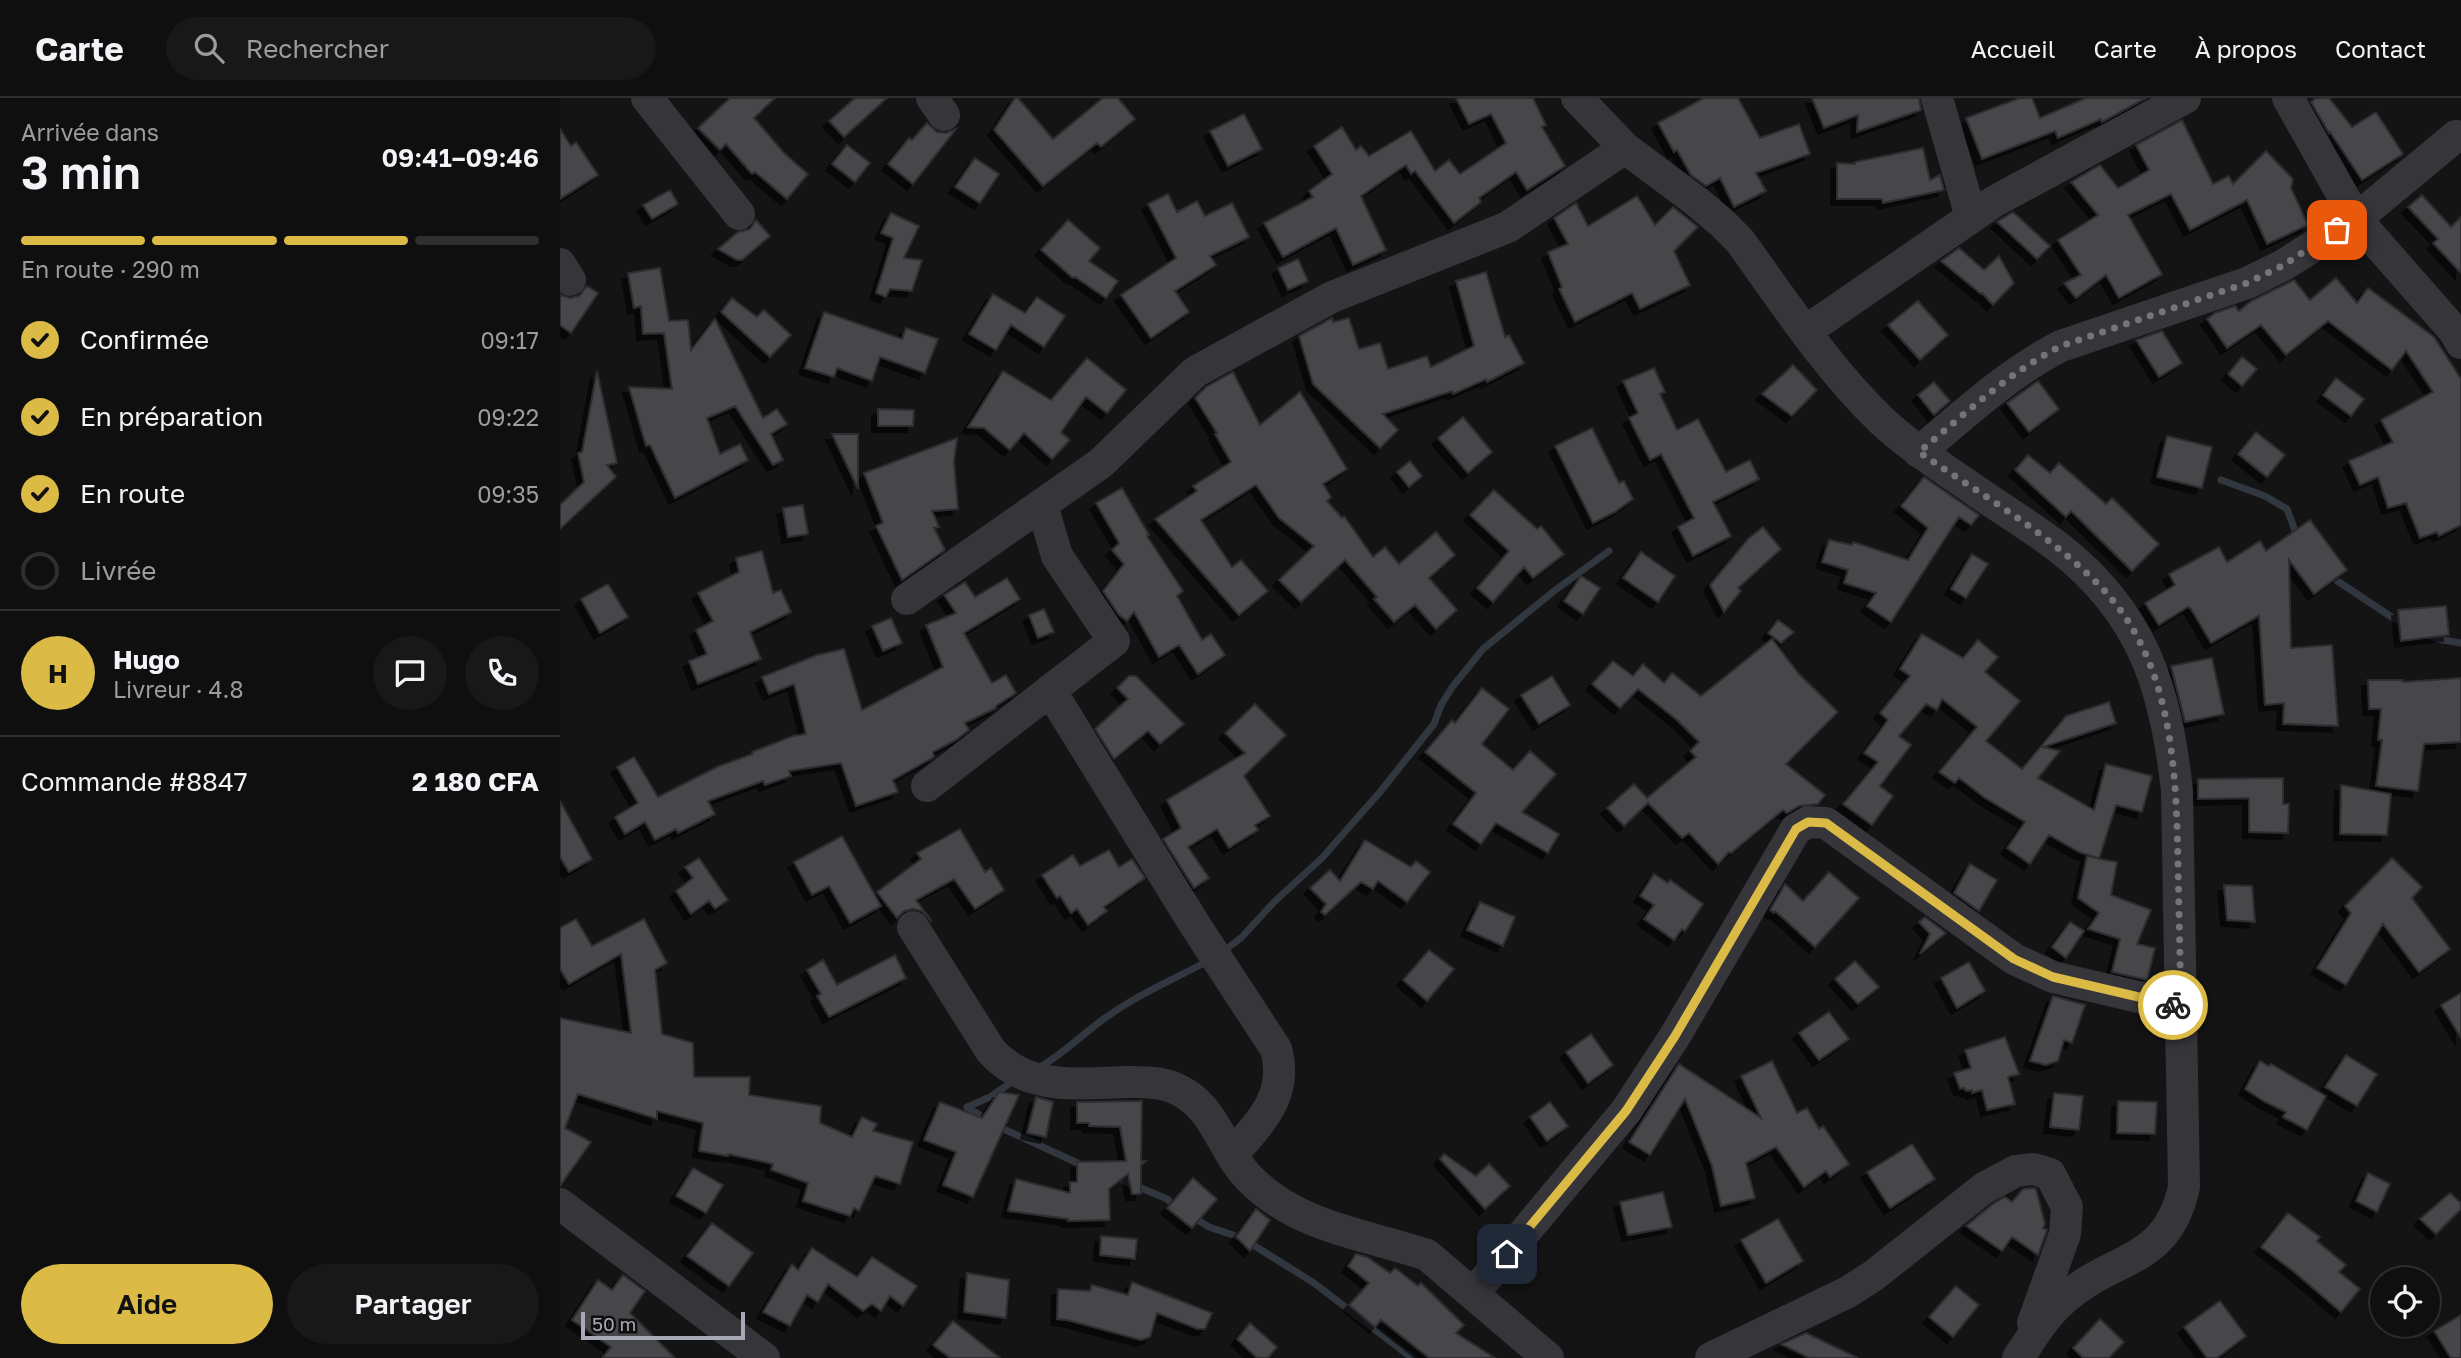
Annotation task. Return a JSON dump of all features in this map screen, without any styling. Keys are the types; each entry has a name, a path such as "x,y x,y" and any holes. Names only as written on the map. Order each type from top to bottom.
{"street":[{"path":"647,98 739,214"},
{"path":"1577,98 1625,148 1721,222 1740,242 1842,378 1873,411 1919,452 2059,548 2106,593 2137,635 2157,682 2171,740 2177,791 2184,1187 2179,1209 2168,1230 2155,1244 2064,1298 2047,1316 2020,1354"},
{"path":"1937,98 1971,218"},
{"path":"1806,331 2028,181 2185,98"},
{"path":"2288,98 2356,219 2455,332 2461,343"},
{"path":"1919,452 2001,384 2036,359 2061,346 2247,283 2282,266 2356,219 2456,136"},
{"path":"907,599 1101,463 1195,372 1332,297 1508,227 1625,148"},
{"path":"927,786 1114,640 1057,556 1042,505"},
{"path":"1050,690 1195,925 1276,1049 1281,1066 1278,1089 1269,1113 1232,1156"},
{"path":"1473,1294 1626,1111 1675,1036 1796,829 1808,822 1826,823 2014,959 2034,970 2053,977 2181,1007"},
{"path":"913,928 991,1051 1001,1062 1018,1073 1038,1080 1062,1083 1143,1082 1168,1085 1189,1094 1208,1113 1232,1156 1249,1178 1296,1213 1349,1234 1427,1255 1548,1358"},
{"path":"1711,1358 1848,1292 1873,1276 1984,1188 2016,1171 2034,1168 2050,1174 2067,1207 2065,1234 2020,1354"},
{"path":"560,1204 764,1358"}],"building":[{"path":"730,98 775,98 754,118 784,153 808,174 787,199 755,172 752,174 726,144 720,150 698,128"},
{"path":"855,98 887,98 844,137 829,121"},
{"path":"1015,98 1018,98 1053,139 1103,98 1118,98 1135,119 1101,147 1097,143 1043,186 994,130"},
{"path":"1456,98 1533,98 1546,125 1542,127 1565,166 1527,190 1516,172 1479,198 1481,202 1454,223 1415,171 1411,174 1406,165 1361,196 1386,250 1353,265 1336,228 1283,257 1264,223 1313,197 1309,191 1332,174 1314,146 1342,127 1356,150 1361,146 1369,156 1411,131 1435,171 1449,160 1460,174 1506,143 1491,114 1469,124"},
{"path":"1704,98 1738,98 1760,138 1799,124 1810,154 1756,173 1766,191 1734,207 1720,178 1706,186 1691,175 1658,123"},
{"path":"1812,98 1919,98 1921,110 1857,132 1858,115 1824,128"},
{"path":"2020,98 2032,98 2040,118 2086,98 2146,98 2102,122 2101,119 2058,138 2055,131 1982,159 1966,118"},
{"path":"2316,98 2329,98 2352,127 2376,112 2403,154 2362,180 2311,102"},
{"path":"1244,114 1262,149 1228,166 1210,131"},
{"path":"2182,120 2213,184 2229,176 2233,184 2266,151 2293,179 2291,188 2308,225 2267,244 2247,200 2190,230 2171,194 2128,215 2162,274 2119,298 2106,275 2076,298 2064,283 2081,275 2058,240 2098,215 2071,182 2100,165 2118,188 2149,170 2136,145"},
{"path":"927,123 937,132 946,133 956,129 913,184 888,164 909,138 912,140"},
{"path":"560,129 571,146 576,142 598,175 560,199"},
{"path":"847,145 870,163 855,182 832,164"},
{"path":"1923,148 1930,180 1940,175 1944,190 1883,203 1882,199 1837,199 1837,163 1855,164"},
{"path":"975,158 999,174 980,203 955,187"},
{"path":"670,190 678,204 652,219 643,205"},
{"path":"1168,194 1177,212 1197,201 1205,216 1232,203 1249,237 1210,256 1216,265 1175,291 1189,312 1151,338 1121,295 1176,258 1148,204"},
{"path":"2422,195 2451,227 2461,217 2461,273 2433,243 2438,239 2408,207"},
{"path":"1637,196 1655,225 1673,207 1698,227 1674,251 1690,285 1640,309 1632,293 1575,322 1559,289 1562,287 1548,252 1568,244 1554,218 1576,203 1588,226"},
{"path":"2013,212 2050,246 2037,259 1997,222"},
{"path":"891,213 919,226 904,258 922,260 912,291 890,289 886,297 876,293 893,238 881,233"},
{"path":"756,220 770,236 742,260 718,249 738,232 750,229"},
{"path":"1068,220 1100,248 1089,261 1118,281 1106,298 1073,278 1041,250"},
{"path":"1959,248 1984,270 1999,256 2014,283 1993,305 1941,261"},
{"path":"1298,259 1308,281 1288,290 1278,268"},
{"path":"660,268 669,321 688,320 691,350 715,319 763,418 777,409 787,424 771,434 783,460 773,465 735,406 707,418 720,454 740,444 748,460 675,498 650,445 646,446 629,387 672,389 664,333 643,334 641,306 634,308 628,273"},
{"path":"1486,272 1505,337 1509,335 1524,363 1487,382 1486,379 1453,394 1452,391 1383,414 1398,430 1380,448 1313,384 1299,336 1332,318 1333,322 1349,318 1359,349 1380,343 1388,369 1427,356 1431,367 1474,346 1456,281"},
{"path":"2336,278 2357,303 2368,288 2434,337 2461,379 2461,525 2439,536 2437,532 2420,538 2406,503 2388,508 2378,477 2360,485 2349,461 2393,442 2381,420 2433,392 2406,351 2392,370 2328,321 2286,355 2261,325 2227,348 2207,319 2235,306 2239,311 2251,301 2294,280 2310,300"},
{"path":"587,286 598,293 571,333 560,325 560,295 570,298 579,296"},
{"path":"993,294 1025,313 1037,297 1065,316 1044,347 1011,325 996,350 969,334"},
{"path":"732,298 757,317 764,310 791,335 770,357 721,312"},
{"path":"1918,301 1948,335 1920,360 1888,325"},
{"path":"824,312 902,339 906,328 938,339 925,373 880,357 872,381 837,368 834,377 805,368"},
{"path":"2162,331 2182,363 2159,377 2136,340"},
{"path":"2242,357 2257,369 2242,386 2228,374"},
{"path":"1087,358 1126,390 1107,413 1086,397 1061,432 1070,440 1052,459 1024,433 1010,450 985,428 968,427 1003,371 1051,400"},
{"path":"1793,365 1817,390 1792,416 1762,394"},
{"path":"1654,368 1665,392 1660,394 1677,430 1698,419 1726,472 1750,460 1759,479 1713,502 1731,536 1693,556 1678,527 1694,518 1661,454 1650,460 1629,418 1638,413 1623,381"},
{"path":"597,371 617,463 607,465 616,477 560,529 560,505 584,482 578,453 582,452"},
{"path":"1233,372 1260,425 1300,392 1347,469 1323,484 1331,497 1327,501 1342,518 1344,516 1373,557 1385,547 1399,564 1436,532 1455,555 1429,578 1457,610 1436,629 1415,605 1394,622 1374,599 1377,597 1345,560 1301,602 1279,580 1314,546 1279,518 1256,485 1201,520 1232,567 1241,560 1268,591 1239,615 1155,519 1197,491 1193,486 1231,462 1195,398 1206,387"},
{"path":"2336,378 2364,399 2351,416 2323,395"},
{"path":"2038,381 2059,409 2029,432 2007,403"},
{"path":"1934,382 1950,401 1934,415 1918,395"},
{"path":"878,409 914,410 913,426 878,426"},
{"path":"1463,417 1492,452 1468,473 1438,438"},
{"path":"1592,428 1619,483 1624,481 1633,499 1593,523 1555,446"},
{"path":"2256,432 2285,455 2267,477 2238,454"},
{"path":"832,434 858,434 858,489"},
{"path":"2167,436 2212,447 2202,488 2157,477"},
{"path":"957,438 954,462 958,509 932,511 939,527 934,528 945,550 902,580 876,526 883,523 864,473"},
{"path":"2028,455 2050,473 2059,463 2106,504 2112,498 2159,544 2132,571 2071,511 2066,517 2015,470"},
{"path":"1410,461 1422,476 1409,487 1397,472"},
{"path":"1924,477 1979,515 1971,525 1959,517 1891,622 1867,606 1876,593 1844,583 1848,570 1822,562 1829,540 1852,545 1853,542 1908,560 1928,528 1901,506"},
{"path":"1122,488 1149,535 1147,536 1183,591 1177,596 1202,640 1211,634 1225,655 1198,674 1179,645 1159,657 1134,612 1127,621 1119,615 1103,591 1124,564 1112,550 1119,543 1096,503"},
{"path":"1494,490 1537,529 1541,526 1564,554 1533,578 1524,567 1493,602 1477,588 1509,551 1470,515"},
{"path":"803,505 808,534 788,537 783,508"},
{"path":"2310,520 2347,570 2314,594 2289,560 2291,648 2332,645 2338,726 2283,724 2284,703 2265,705 2259,616 2211,643 2188,607 2159,625 2145,603 2175,585 2169,574 2219,547 2227,562 2260,541 2266,551"},
{"path":"1763,527 1781,549 1738,588 1741,591 1724,612 1710,585 1748,539"},
{"path":"762,551 773,593 781,590 791,612 750,632 761,659 698,684 689,661 707,654 696,630 713,621 698,593 739,572 736,558"},
{"path":"1641,552 1675,576 1658,602 1623,578"},
{"path":"1972,554 1988,564 1966,598 1951,589"},
{"path":"1581,576 1600,588 1583,614 1564,601"},
{"path":"1007,578 1020,599 964,633 992,683 1006,675 1016,693 996,708 965,723 969,730 933,752 934,757 893,780 898,792 856,806 841,763 789,771 791,776 765,785 763,781 708,801 715,814 678,833 676,829 655,840 645,822 625,834 615,817 638,803 617,767 634,757 658,797 719,766 793,736 806,734 794,684 769,694 762,677 817,655 844,649 862,710 943,667 926,625 956,613 944,595 965,582 975,597"},
{"path":"608,584 628,617 600,633 581,599"},
{"path":"2446,606 2449,635 2401,641 2398,610"},
{"path":"1044,609 1054,632 1038,638 1029,615"},
{"path":"891,618 902,643 883,651 872,626"},
{"path":"1778,620 1794,632 1781,643 1768,633"},
{"path":"1922,634 1963,658 1978,640 1998,657 1985,672 2020,701 1986,741 2022,769 2066,716 2109,702 2116,723 2043,747 2060,751 2038,778 2094,810 2106,764 2152,776 2142,812 2116,805 2099,859 2117,862 2111,895 2151,910 2137,944 2155,948 2147,980 2112,972 2120,939 2088,929 2099,913 2078,898 2087,856 2098,858 2079,852 2049,835 2030,864 2007,848 2025,822 1985,798 1959,778 1955,783 1939,772 1977,727 1942,699 1937,710 1926,704 1899,736 1911,745 1880,786 1893,796 1872,825 1843,804 1878,762 1864,753 1888,720 1880,713 1910,676 1900,669"},
{"path":"1772,639 1799,674 1838,712 1786,764 1825,795 1818,804 1799,806 1787,813 1783,810 1729,852 1718,864 1689,833 1682,838 1648,803 1624,826 1607,808 1634,784 1647,798 1696,757 1690,751 1699,742 1677,720 1638,689 1620,708 1592,684 1613,661 1633,676 1643,664 1664,683 1672,673 1701,696"},
{"path":"2212,658 2224,714 2185,722 2171,666"},
{"path":"1129,676 1136,676 1184,724 1160,744 1148,731 1114,759 1095,729 1128,699 1117,688"},
{"path":"1552,676 1570,705 1539,724 1521,695"},
{"path":"2461,678 2461,742 2424,744 2418,791 2376,786 2382,740 2378,740 2381,709 2369,709 2368,680 2403,682"},
{"path":"1482,688 1509,709 1482,744 1513,770 1530,751 1556,774 1522,812 1559,834 1548,853 1496,823 1481,844 1453,824 1476,793 1425,752 1452,720 1455,723"},
{"path":"1255,704 1286,735 1244,776 1270,816 1255,825 1258,830 1229,848 1217,829 1188,847 1209,878 1194,888 1163,839 1181,828 1167,800 1245,753 1225,733"},
{"path":"2283,778 2283,804 2289,804 2288,833 2249,832 2249,798 2198,799 2198,779"},
{"path":"2341,785 2391,794 2387,835 2340,834"},
{"path":"560,801 592,859 569,872 560,857"},
{"path":"960,829 985,872 991,868 1004,890 975,909 954,879 916,900 931,921 922,911 913,909 904,911 897,918 877,892 921,859 917,853"},
{"path":"842,836 881,906 850,923 829,886 812,895 794,862"},
{"path":"1365,840 1411,867 1416,861 1430,872 1407,902 1378,881 1373,889 1361,882 1325,915 1321,912 1326,904 1310,888 1330,870 1340,881"},
{"path":"1109,850 1119,867 1132,859 1145,878 1104,907 1107,911 1088,925 1077,909 1071,913 1060,896 1057,898 1042,875 1073,855 1080,866"},
{"path":"699,858 728,900 715,909 709,901 691,914 676,891 693,878 685,867"},
{"path":"2392,858 2422,887 2412,898 2450,949 2419,972 2383,924 2346,985 2317,968 2351,913 2345,906"},
{"path":"1970,864 1997,880 1979,911 1954,893"},
{"path":"1829,872 1859,898 1815,947 1775,911 1774,913 1770,910 1785,884 1803,901"},
{"path":"1654,874 1668,883 1670,880 1703,904 1685,931 1682,929 1674,940 1644,919 1654,905 1640,896"},
{"path":"2224,885 2252,886 2255,922 2227,920"},
{"path":"1480,902 1515,917 1503,946 1467,930"},
{"path":"1925,917 1946,933 1920,954 1930,934 1919,922"},
{"path":"576,919 592,946 644,919 667,963 655,970 662,1034 693,1043 694,1077 750,1077 749,1095 821,1106 820,1123 852,1137 862,1117 877,1124 873,1131 913,1142 900,1184 875,1176 859,1211 854,1208 850,1216 803,1201 808,1183 771,1170 773,1164 699,1151 703,1123 657,1111 657,1119 578,1094 565,1128 591,1142 560,1186 560,1018 631,1033 621,954 569,984 560,969 560,928"},
{"path":"2070,922 2084,931 2066,958 2052,947"},
{"path":"1429,950 1454,969 1427,1001 1403,980"},
{"path":"895,955 906,978 829,1017 817,996 821,994 807,970 823,960 837,985"},
{"path":"1855,961 1879,987 1858,1004 1835,979"},
{"path":"1969,962 1985,991 1957,1008 1941,978"},
{"path":"2461,993 2461,1038 2441,1005"},
{"path":"2053,996 2085,1005 2072,1043 2064,1040 2058,1061 2046,1065 2030,1061"},
{"path":"1829,1012 1849,1039 1819,1060 1799,1033"},
{"path":"1591,1034 1613,1065 1588,1083 1566,1052"},
{"path":"2005,1037 2019,1074 2008,1077 2015,1104 1987,1110 1982,1090 1972,1093 1972,1090 1960,1089 1954,1073 1971,1068 1965,1050"},
{"path":"2346,1055 2377,1074 2357,1106 2325,1087"},
{"path":"1772,1061 1797,1113 1807,1108 1819,1129 1823,1126 1849,1164 1830,1177 1826,1171 1804,1187 1776,1147 1746,1163 1755,1198 1721,1206 1712,1166 1685,1099 1650,1155 1629,1142 1679,1064 1761,1118 1741,1076"},
{"path":"2260,1061 2269,1066 2271,1064 2326,1096 2307,1130 2283,1117 2286,1112 2245,1089"},
{"path":"999,1092 1019,1095 973,1197 943,1185 956,1152 924,1140 940,1102 982,1118"},
{"path":"2054,1093 2083,1096 2079,1130 2050,1127"},
{"path":"1036,1097 1053,1102 1046,1137 1027,1133"},
{"path":"1142,1101 1141,1161 1146,1161 1141,1165 1141,1194 1132,1194 1128,1174 1109,1189 1110,1220 1068,1221 1008,1211 1016,1179 1070,1193 1070,1182 1077,1182 1077,1162 1126,1161 1120,1127 1077,1123 1077,1102"},
{"path":"2118,1101 2157,1102 2155,1134 2117,1133"},
{"path":"1550,1102 1568,1126 1547,1141 1530,1117"},
{"path":"1912,1144 1935,1179 1890,1208 1867,1172"},
{"path":"1444,1154 1476,1176 1489,1164 1510,1186 1485,1209 1440,1159"},
{"path":"693,1168 723,1185 706,1213 676,1196"},
{"path":"2368,1173 2390,1184 2377,1212 2356,1201"},
{"path":"1193,1178 1217,1199 1192,1228 1167,1208"},
{"path":"2023,1189 2036,1189 2045,1224 2043,1228 2047,1230 2038,1255 2012,1237 2002,1251 1966,1226 1994,1203 2005,1197 2012,1202"},
{"path":"1663,1192 1672,1227 1628,1235 1620,1202"},
{"path":"2450,1193 2461,1203 2461,1209 2436,1234 2420,1219"},
{"path":"1256,1209 1270,1220 1250,1251 1236,1237"},
{"path":"2288,1213 2320,1237 2317,1241 2346,1265 2339,1272 2360,1289 2341,1312 2261,1247"},
{"path":"1778,1219 1803,1261 1766,1283 1741,1240"},
{"path":"712,1223 753,1253 729,1286 687,1256"},
{"path":"1101,1236 1137,1239 1135,1259 1100,1255"},
{"path":"812,1248 857,1277 872,1257 917,1286 903,1306 890,1296 881,1311 872,1304 863,1311 828,1284 818,1302 807,1295 790,1326 763,1312 792,1264 798,1270"},
{"path":"1356,1254 1367,1257 1390,1273 1395,1268 1418,1286 1421,1283 1464,1325 1456,1333 1495,1358 1429,1358 1381,1320 1375,1327 1349,1305 1369,1283 1348,1266"},
{"path":"967,1273 1009,1280 1006,1318 964,1312"},
{"path":"623,1275 645,1291 630,1313 675,1358 602,1358 611,1347 572,1320 598,1280 612,1290"},
{"path":"1132,1282 1212,1313 1205,1329 1198,1329 1157,1313 1150,1337 1141,1340 1057,1319 1058,1289 1090,1291 1092,1285 1128,1295"},
{"path":"1956,1286 1979,1305 1953,1337 1929,1317"},
{"path":"2220,1301 2246,1336 2217,1358 2207,1358 2184,1327"},
{"path":"2461,1315 2461,1358 2451,1358 2438,1337 2440,1337 2440,1327"},
{"path":"2100,1319 2124,1342 2109,1358 2083,1358 2073,1348"},
{"path":"953,1321 1000,1358 950,1358 933,1345"},
{"path":"1250,1323 1277,1347 1268,1358 1257,1358 1237,1339"},
{"path":"1806,1333 1858,1358 1809,1358 1781,1344"}],"waterway":[{"path":"2221,480 2265,496 2287,509 2298,539"},
{"path":"1221,953 1241,938 1274,902 1322,858 1380,792 1434,724 1441,705 1453,686 1483,649 1554,591 1609,551"},
{"path":"2327,574 2406,624"},
{"path":"2426,633 2437,639 2461,643"},
{"path":"1038,1068 1120,1008 1208,961"},
{"path":"967,1107 990,1097 1015,1080"},
{"path":"967,1107 995,1125 1084,1166"},
{"path":"1115,1177 1167,1199 1177,1207"},
{"path":"1193,1217 1209,1227 1242,1238 1314,1283 1412,1358"}],"way so far":[{"path":"2173,1005 2181,1007 2177,791 2171,740 2157,682 2137,635 2121,610 2099,585 2059,548 1919,452 2001,384 2036,359 2061,346 2247,283 2282,266 2337,230"}],"route":[{"path":"1507,1254 1626,1111 1675,1036 1796,829 1808,822 1826,823 2014,959 2034,970 2053,977 2173,1005"}]}
